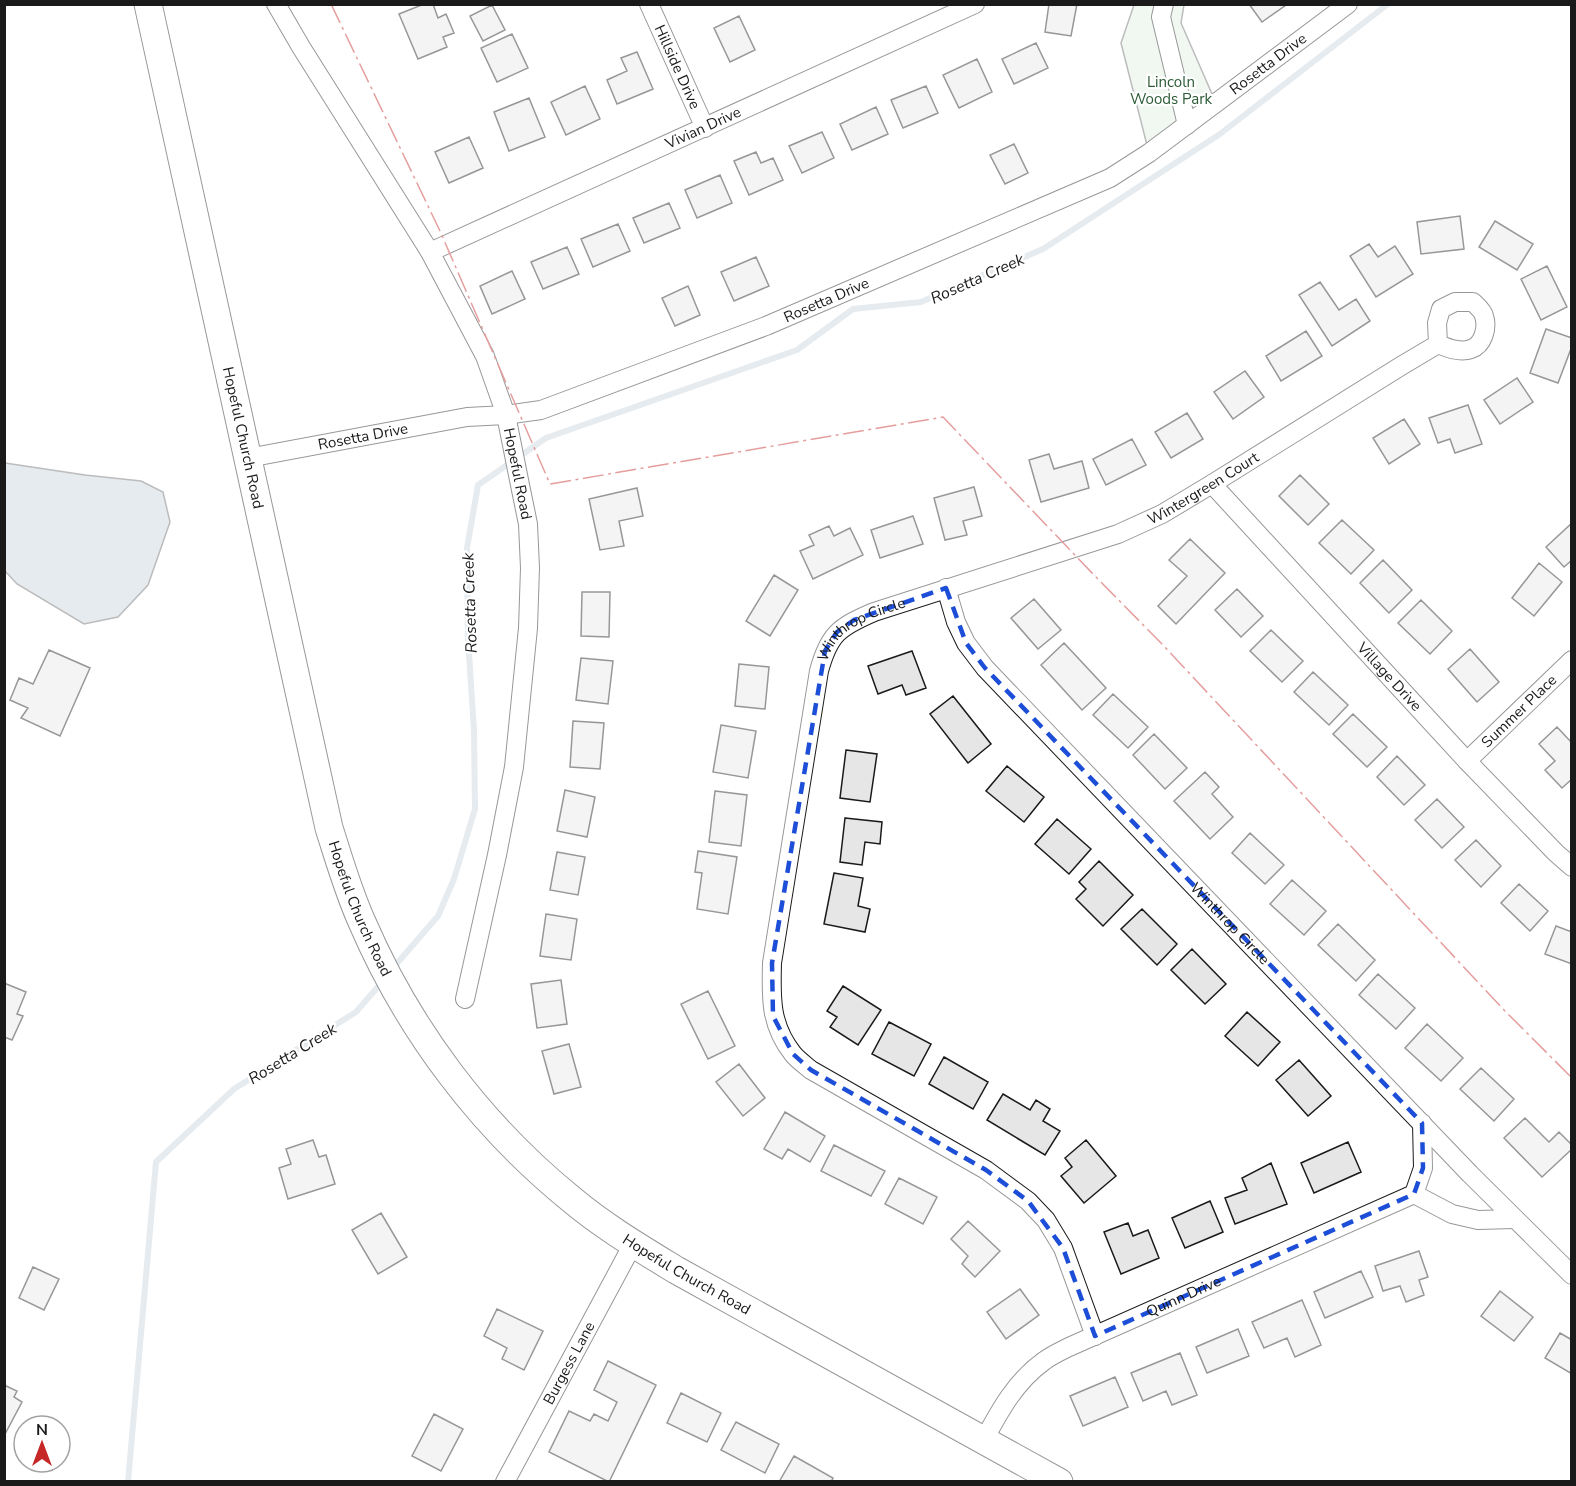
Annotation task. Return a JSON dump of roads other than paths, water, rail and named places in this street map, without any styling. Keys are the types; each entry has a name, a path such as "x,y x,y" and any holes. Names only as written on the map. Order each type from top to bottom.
{"main road":[{"name":"Hopeful Church Road","path":"148,4 329,828 362,922 394,988 421,1033 450,1074 507,1141 572,1200 633,1244 1059,1482"}],"street":[{"name":"Hopeful Road","path":"276,4 430,252 485,356 506,415 528,524 530,568 528,628 514,767 465,999"},
{"name":"Hillside Drive","path":"649,4 705,128"},
{"name":"Vivian Drive","path":"430,252 975,4"},
{"path":"1164,4 1161,17 1186,125"},
{"name":"Rosetta Drive","path":"248,458 467,417 541,410 777,321 1110,178 1149,153 1348,4"},
{"name":"Wintergreen Court","path":"946,588 1118,534 1162,514 1438,344"},
{"name":"Village Drive","path":"1212,484 1467,760 1572,867"},
{"name":"Winthrop Circle","path":"1095,1336 1063,1248 1046,1220 1028,1201 986,1170 811,1070 794,1054 782,1037 773,1016 772,963 819,671 825,651 837,633 854,620 946,588 966,644 985,668 1470,1174 1572,1275"},
{"name":"Summer Place","path":"1467,760 1572,660"},
{"path":"1422,1124 1423,1168 1414,1194 1452,1214 1478,1220 1514,1219"},
{"name":"Quinn Drive","path":"984,1440 1008,1398 1024,1377 1045,1360 1069,1347 1414,1194"},
{"name":"Burgess Lane","path":"505,1482 633,1244"}],"waterway":[{"name":"Rosetta Creek","path":"393,968 438,916 454,879 475,809 467,548 478,485 546,438 797,350 853,309 921,302 1043,249 1220,134 1388,4"},
{"name":"Rosetta Creek","path":"128,1482 156,1162 234,1089 356,1012 383,981"}],"park label":[{"name":"Lincoln Woods Park","path":"1171,90"}]}
